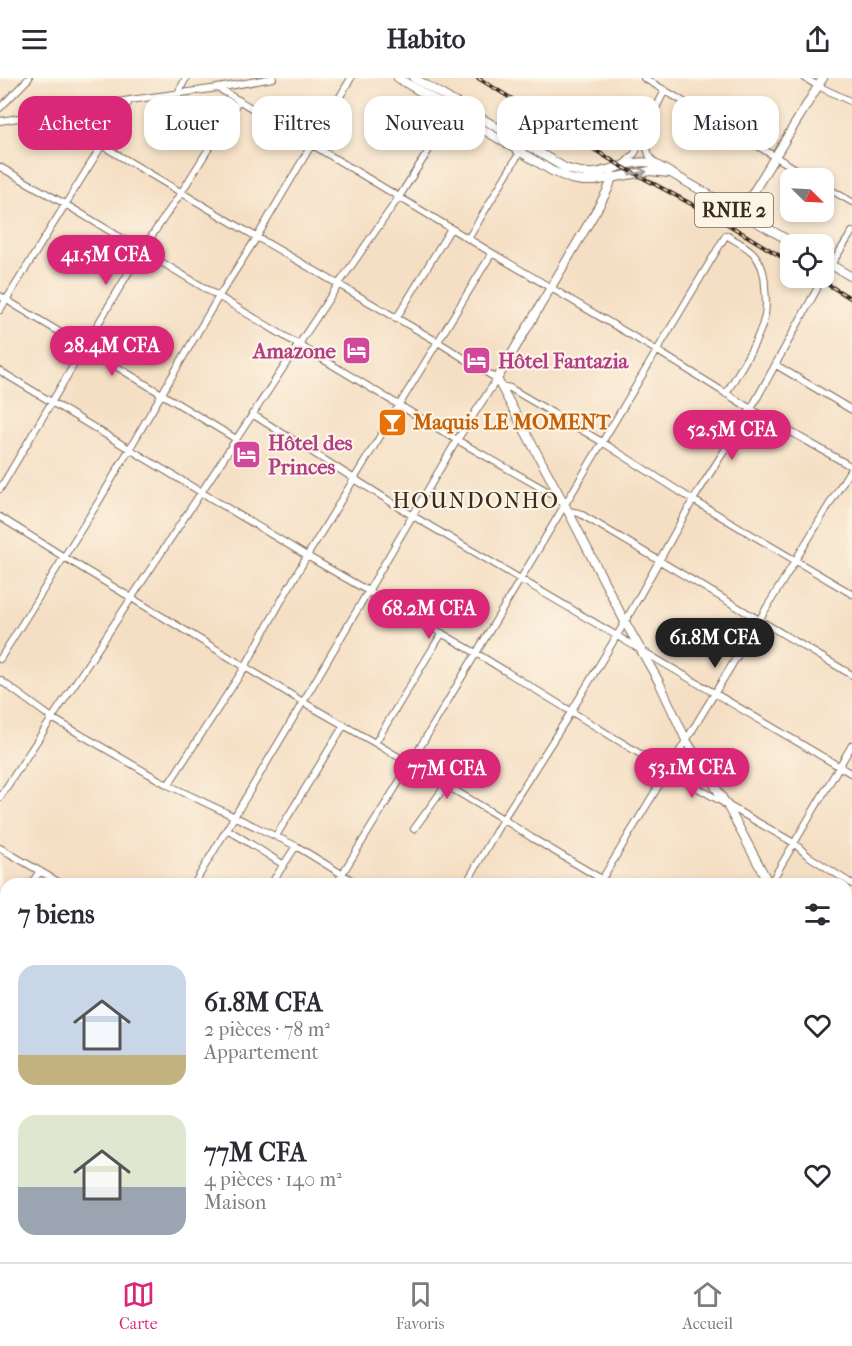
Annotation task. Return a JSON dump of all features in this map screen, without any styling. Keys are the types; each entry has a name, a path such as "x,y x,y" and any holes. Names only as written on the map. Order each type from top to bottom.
{"highway":[{"name":"RNIE 2","path":"398,78 432,96"},
{"name":"RNIE 2","path":"414,78 439,96"},
{"name":"RNIE 2","path":"485,124 565,168 584,173 594,173 643,162 655,164 780,236"},
{"name":"RNIE 2","path":"485,128 552,171 571,179 594,181 650,171 673,174"},
{"path":"834,267 852,277"}],"main road":[{"path":"740,214 823,78"},
{"path":"611,168 612,178 600,204 499,382 659,682 686,740 728,807 767,878"}],"street":[{"path":"0,108 29,78"},
{"path":"178,93 186,78"},
{"path":"132,100 273,78"},
{"path":"340,96 351,78"},
{"path":"644,78 795,168"},
{"path":"805,78 852,102"},
{"path":"218,88 232,96"},
{"path":"660,100 665,90"},
{"path":"0,121 18,118"},
{"path":"0,309 3,297 99,150"},
{"path":"110,150 438,342 499,382 603,442 693,500 852,594"},
{"path":"0,489 142,250 208,150"},
{"path":"0,659 130,449 219,296 308,150"},
{"path":"322,150 751,409 852,467 602,878"},
{"path":"0,797 2,790 429,150"},
{"path":"621,166 636,150"},
{"path":"647,150 655,164"},
{"path":"468,239 520,152"},
{"path":"0,167 852,675"},
{"path":"834,192 852,202"},
{"path":"396,319 451,228"},
{"path":"834,254 852,232"},
{"path":"339,878 410,764 726,235 751,250 761,266 765,282 765,309 760,331 726,394"},
{"path":"168,785 245,666 354,479 492,254"},
{"path":"469,878 503,819 625,622 693,500 751,409 818,289"},
{"path":"3,297 236,439"},
{"path":"776,365 852,410"},
{"path":"0,371 308,556 476,653 728,807 794,843 807,855 843,878"},
{"path":"198,878 457,441 499,382"},
{"path":"252,414 413,516 852,774"},
{"path":"0,517 303,702 503,819 595,878"},
{"path":"375,743 442,633"},
{"path":"1,682 52,717 168,785 296,846 349,878"},
{"path":"276,836 344,725"},
{"path":"774,878 852,745"},
{"path":"414,829 446,785"},
{"path":"227,829 284,865"},
{"path":"275,878 296,846"},
{"path":"0,848 52,878"},
{"path":"35,878 40,871"}],"railway":[{"path":"478,78 621,166 719,219 780,256"},
{"path":"834,288 852,299"}],"place":[{"name":"Amazone","path":"357,351"},
{"name":"Hôtel Fantazia","path":"477,361"},
{"name":"Maquis LE MOMENT","path":"392,422"},
{"name":"Hôtel des Princes","path":"247,455"}],"district":[{"name":"HOUNDONHO","path":"476,501"}]}
